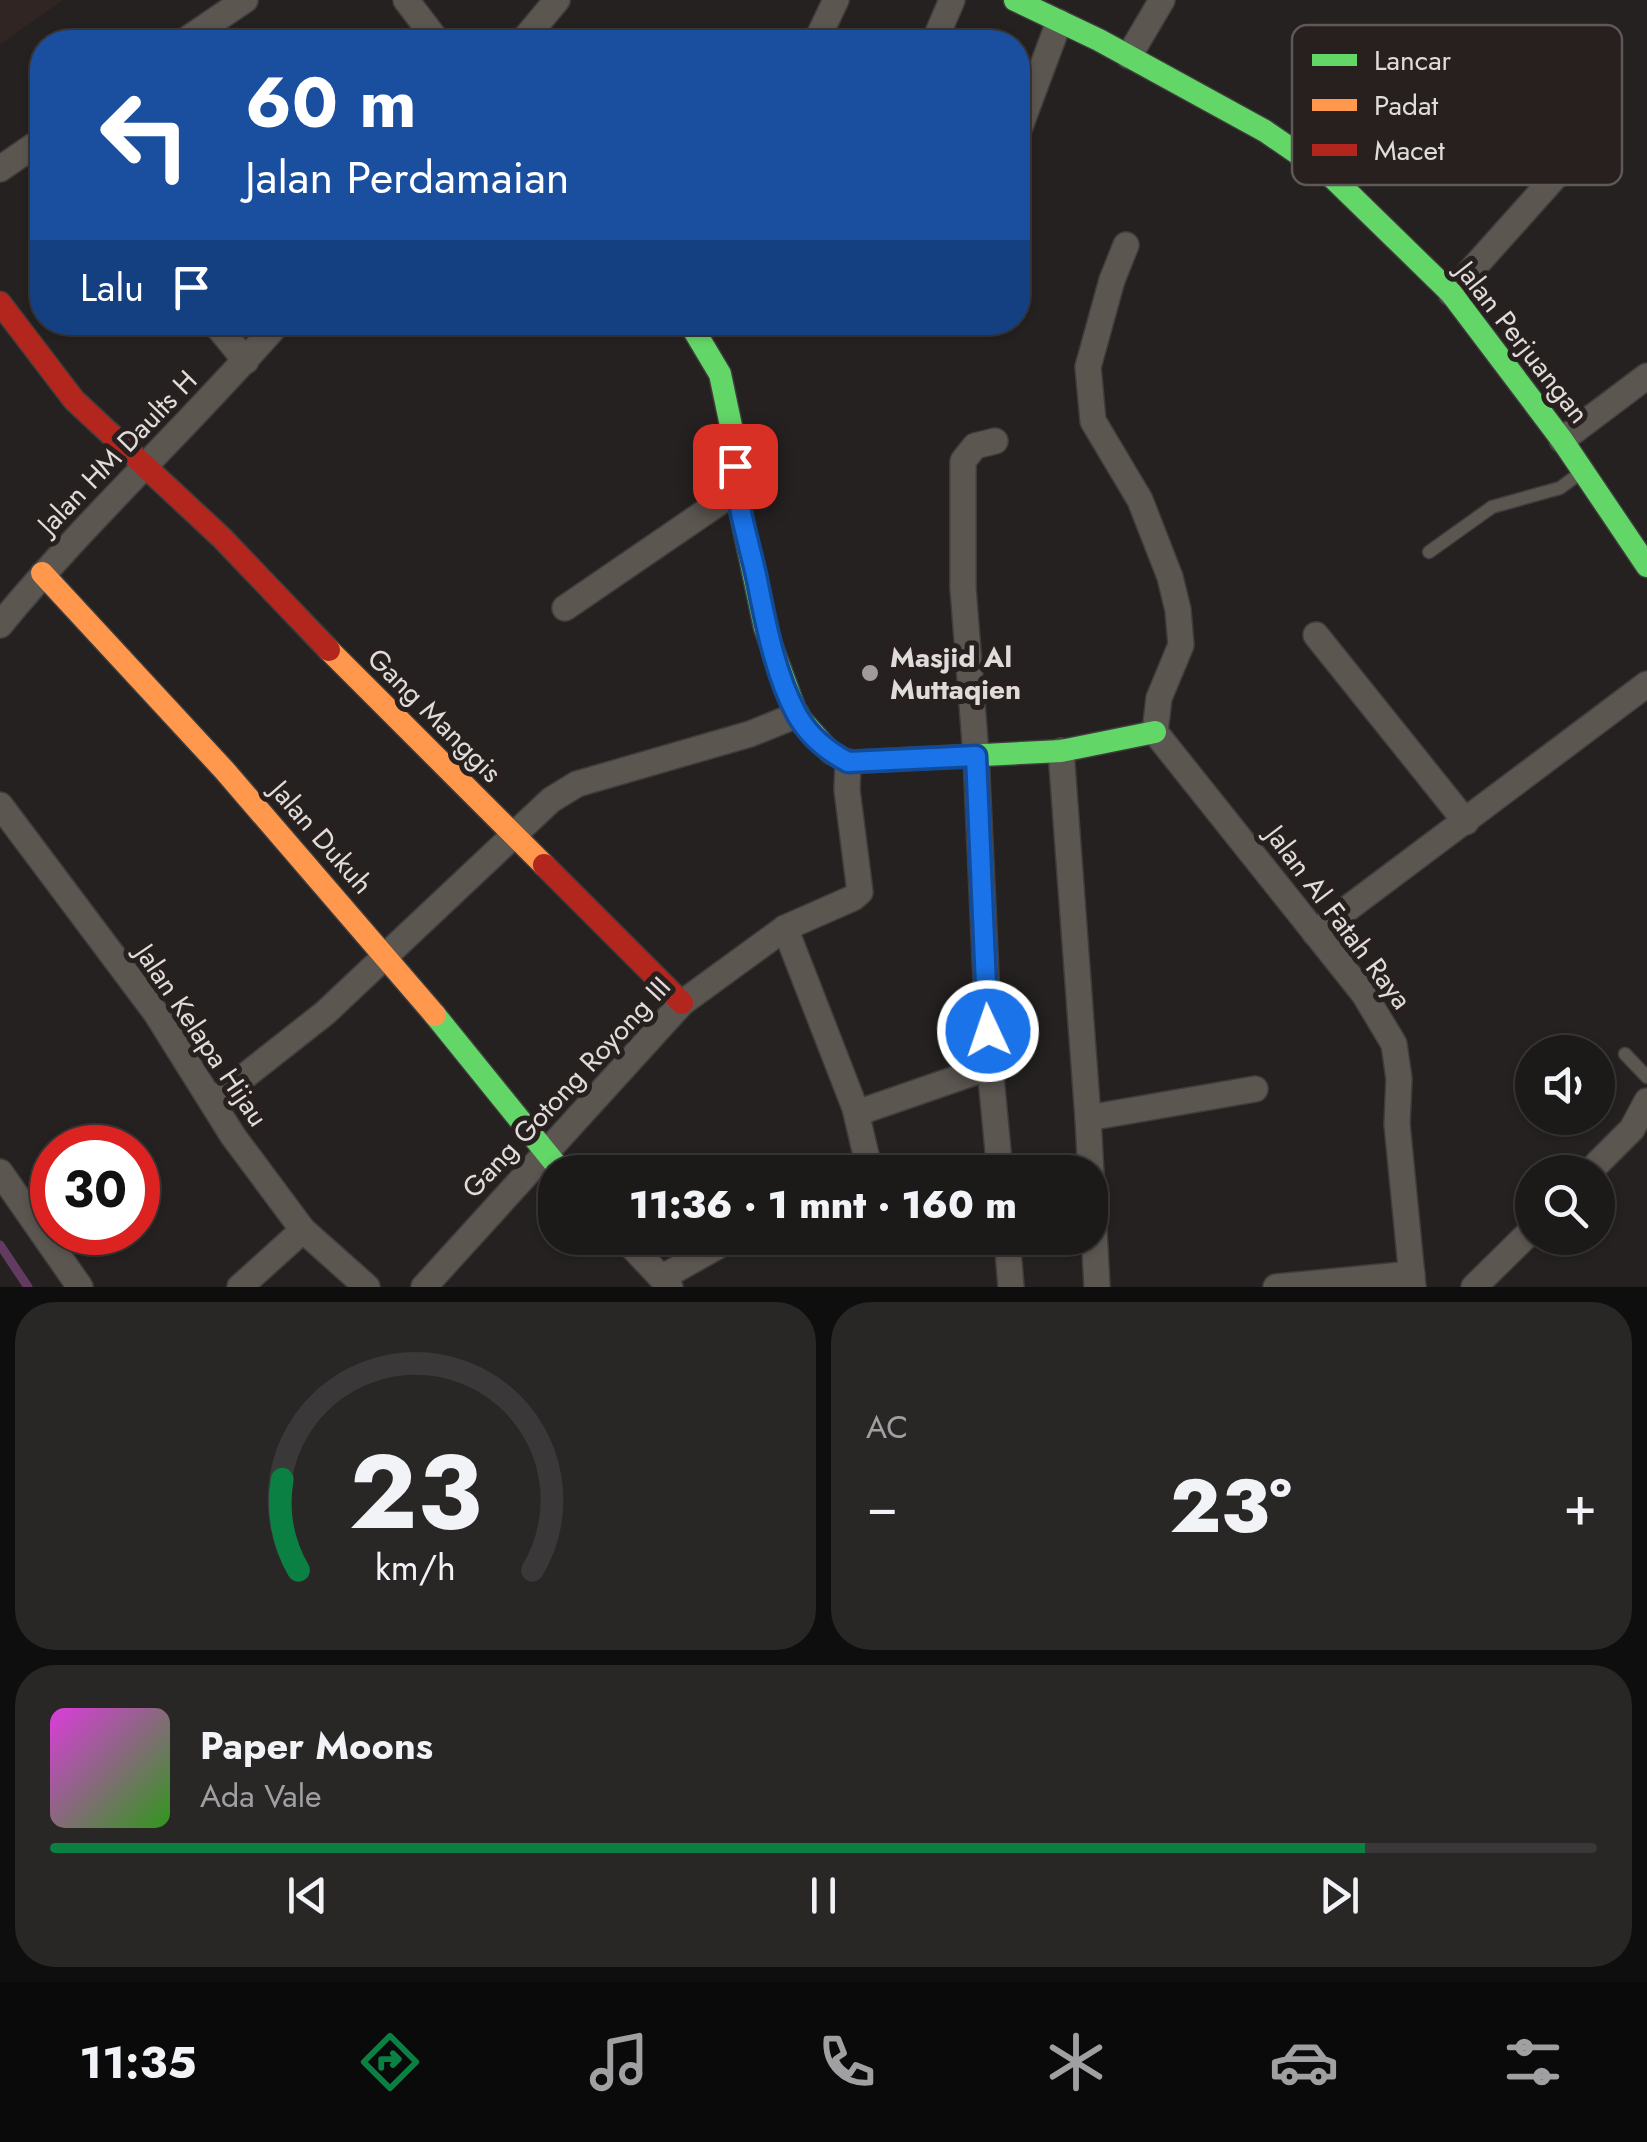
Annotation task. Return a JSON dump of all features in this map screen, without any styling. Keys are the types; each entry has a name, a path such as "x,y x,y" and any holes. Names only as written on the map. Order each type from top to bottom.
{"street":[{"path":"201,30 244,0"},
{"path":"406,0 429,30"},
{"path":"532,30 557,0"},
{"path":"822,30 836,0"},
{"path":"939,30 952,0"},
{"name":"Jalan Perjuangan","path":"1015,0 1129,56 1292,148"},
{"path":"1129,56 1162,0"},
{"path":"1030,101 1060,22"},
{"path":"0,169 30,148"},
{"name":"Jalan Perjuangan","path":"1336,185 1451,293 1562,440 1647,566"},
{"path":"1451,293 1548,185"},
{"path":"697,335 720,374 734,440 736,491 765,628 797,714 830,752 848,762 1061,751 1155,732 1159,698 1180,644 1178,610 1170,576 1140,500 1093,421 1088,368 1112,280 1126,245"},
{"name":"Gang Manggis","path":"0,303 74,400 222,538 682,1003"},
{"path":"225,335 246,361"},
{"name":"Jalan HM Daults H","path":"0,625 42,574 268,335"},
{"path":"1562,440 1647,376"},
{"path":"995,441 975,446 963,461 963,588 998,1155"},
{"path":"566,608 736,491"},
{"name":"Jalan Dukuh","path":"42,574 225,771 388,958 546,1155"},
{"path":"1316,635 1466,822"},
{"path":"1314,932 1647,684"},
{"path":"212,1102 325,1014 388,958 551,800 577,784 750,734 797,714"},
{"name":"Jalan Al Fatah Raya","path":"1155,732 1364,994 1394,1044 1399,1079 1397,1124 1412,1280"},
{"path":"1061,751 1097,1287"},
{"name":"Gang Gotong Royong III","path":"424,1287 682,1003 785,928 860,892 847,790 848,762"},
{"name":"Jalan Kelapa Hijau","path":"0,805 156,1013 212,1102 303,1230 367,1287"},
{"path":"785,928 857,1113 866,1155"},
{"path":"857,1113 990,1067"},
{"path":"1088,1118 1255,1090"},
{"path":"1606,1155 1632,1129 1647,1102"},
{"path":"0,1172 80,1287"},
{"path":"240,1287 303,1230"},
{"path":"1474,1287 1515,1247"},
{"path":"640,1255 666,1282 706,1255"},
{"path":"1008,1255 1011,1287"},
{"path":"1276,1287 1412,1280"}],"lane":[{"path":"1429,552 1492,507 1560,488 1583,471"},
{"path":"1624,1054 1647,1078"}],"shaded area":[{"path":"0,0 63,0 0,44"}],"waterway":[{"path":"0,1245 28,1287"}],"traffic: fast":[{"path":"1015,0 1099,40 1292,150"},
{"path":"1340,185 1451,293 1562,440 1647,566"},
{"path":"697,335 720,374 734,440 736,491 765,628 797,715 830,752 848,762 1061,751 1155,732"},
{"path":"435,1015 548,1155"}],"traffic: slow":[{"path":"42,573 225,771 435,1015"},
{"path":"329,650 544,865"}],"traffic: jam":[{"path":"0,303 74,400 222,538 329,650"},
{"path":"544,865 682,1003"}],"place":[{"name":"Masjid Al Muttaqien","path":"870,673"}],"route":[{"path":"735,466 736,491 765,628 797,714 812,735 848,762 976,756 988,1031"}]}
